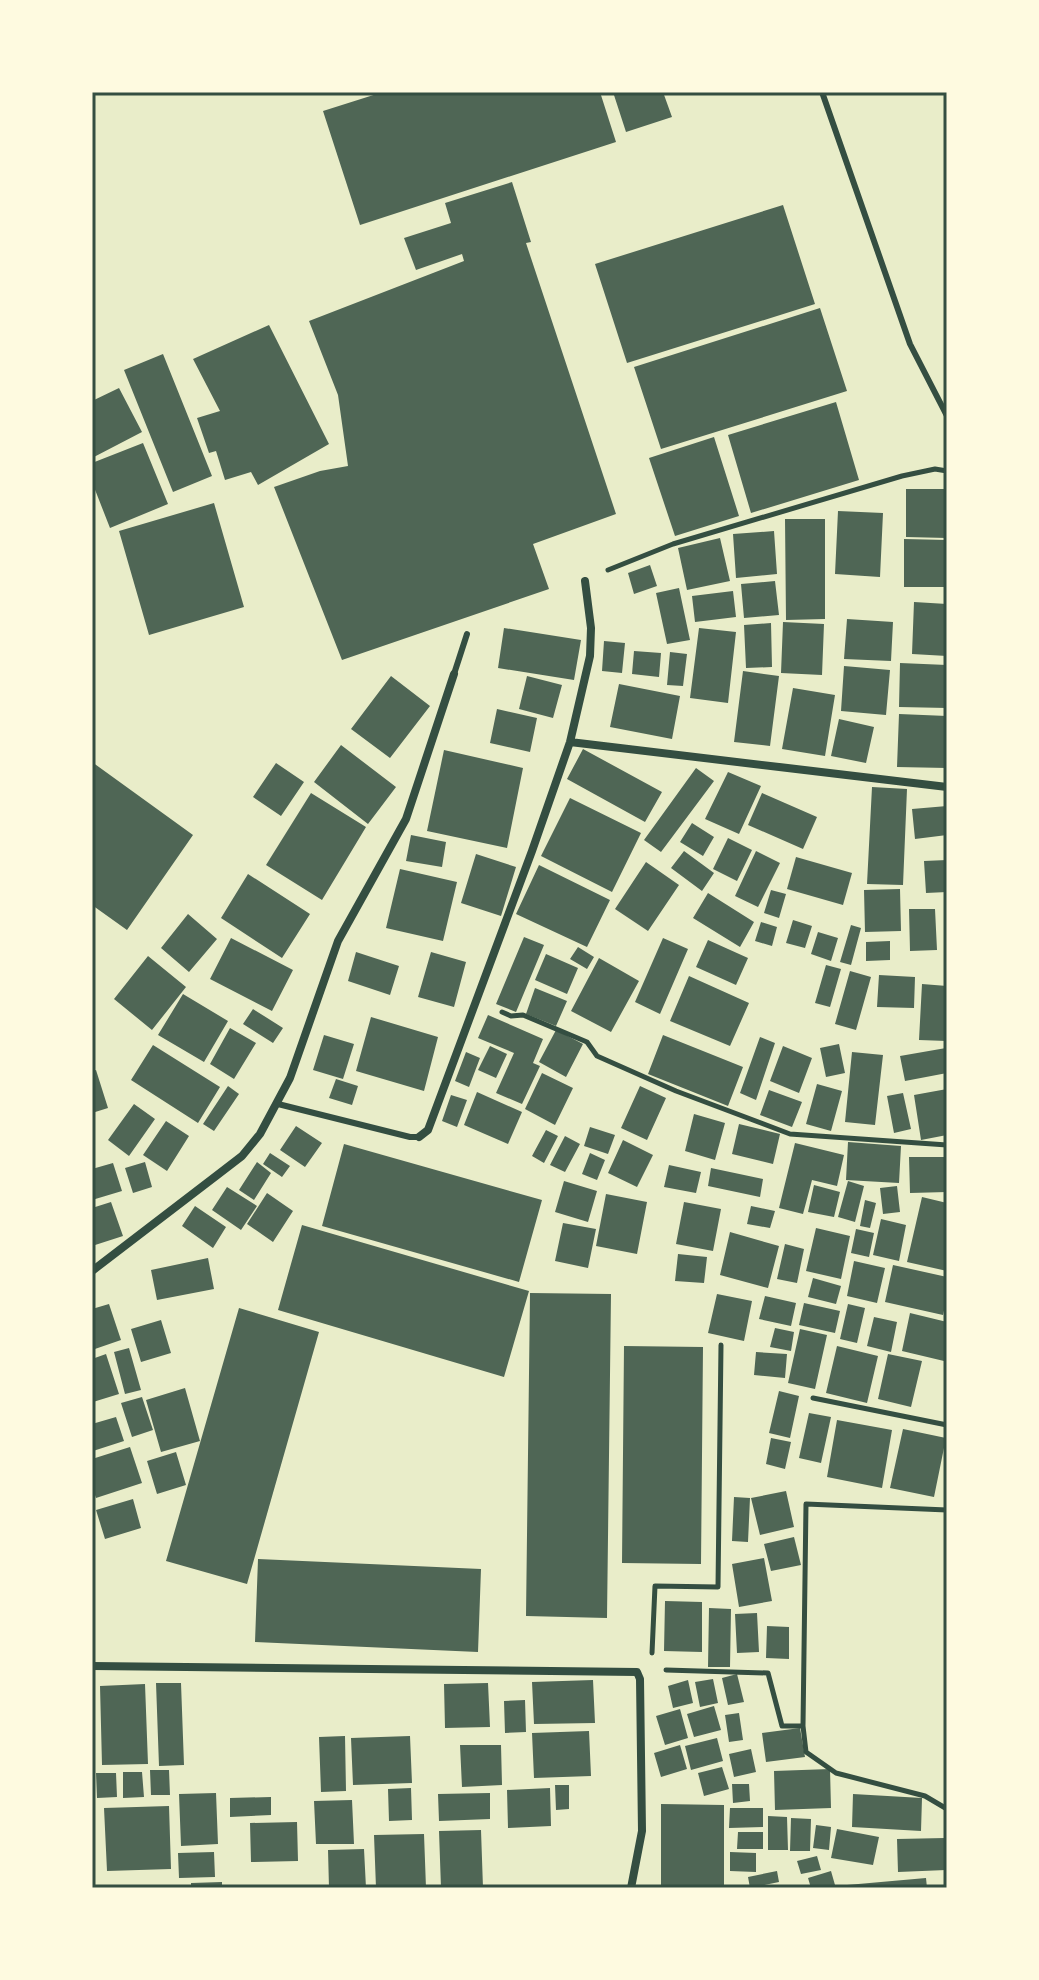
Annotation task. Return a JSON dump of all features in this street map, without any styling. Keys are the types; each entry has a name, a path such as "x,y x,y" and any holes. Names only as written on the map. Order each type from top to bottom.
{"street":[{"path":"419,1137 428,1130 570,742 590,656 591,628 585,581"},
{"path":"92,1271 242,1156 260,1134 290,1078 338,941 406,819 454,674"},
{"path":"570,742 947,787"},
{"path":"92,1666 637,1672 640,1679 642,1831 631,1888"}],"lane":[{"path":"822,92 910,344 947,416"},
{"path":"454,674 467,634"},
{"path":"278,1104 419,1137"}],"path":[{"path":"585,581 627,560 722,529 902,476 935,469 947,471"},
{"path":"477,1001 511,1016 523,1015 587,1042 597,1056 610,1062 676,1091 790,1134 947,1145"},
{"path":"651,1670 655,1586 718,1587 721,1345"},
{"path":"813,1398 947,1425"},
{"path":"947,1510 806,1504 803,1726 806,1752 836,1773 925,1796 947,1809"},
{"path":"640,1679 651,1670 768,1673 782,1726 803,1726"}],"building":[{"path":"383,92 600,92 616,142 360,225 323,111"},
{"path":"613,92 663,92 672,117 626,132"},
{"path":"512,182 531,242 526,243 616,514 533,544 549,589 342,660 274,487 320,471 348,466 338,395 309,321 464,261 462,254 416,270 404,238 451,223 445,203"},
{"path":"783,205 815,304 627,363 595,264"},
{"path":"820,308 847,391 661,449 634,367"},
{"path":"269,325 329,444 258,485 251,472 225,480 216,451 209,453 197,418 220,411 193,359"},
{"path":"163,354 212,476 173,492 124,370"},
{"path":"119,388 142,432 92,458 92,401"},
{"path":"836,402 859,480 751,513 728,435"},
{"path":"714,437 739,516 675,536 649,458"},
{"path":"143,443 168,504 110,528 92,482 92,463"},
{"path":"906,489 947,489 947,538 906,537"},
{"path":"214,503 244,607 149,635 119,531"},
{"path":"838,511 883,513 880,577 835,574"},
{"path":"785,519 825,519 825,619 786,620"},
{"path":"774,531 777,574 736,578 733,534"},
{"path":"720,538 730,581 687,590 678,548"},
{"path":"904,539 947,540 947,587 904,587"},
{"path":"650,565 657,586 634,594 628,573"},
{"path":"775,581 779,615 744,618 741,584"},
{"path":"679,588 690,640 667,644 656,593"},
{"path":"733,591 736,617 695,622 692,596"},
{"path":"914,602 947,604 947,656 912,654"},
{"path":"847,619 893,622 891,661 844,659"},
{"path":"783,622 824,624 822,675 781,673"},
{"path":"771,623 772,667 746,668 744,625"},
{"path":"504,628 581,640 574,680 498,668"},
{"path":"699,628 736,632 728,703 690,698"},
{"path":"604,641 625,643 622,673 602,671"},
{"path":"634,651 661,653 659,677 632,674"},
{"path":"670,652 687,654 683,686 667,685"},
{"path":"900,663 947,665 947,708 899,707"},
{"path":"844,666 890,670 886,715 841,711"},
{"path":"743,671 779,676 770,746 734,742"},
{"path":"391,676 430,706 390,758 351,729"},
{"path":"527,676 562,685 553,718 519,709"},
{"path":"619,684 680,696 672,739 610,727"},
{"path":"793,688 835,695 825,756 782,749"},
{"path":"497,709 537,718 530,752 490,743"},
{"path":"899,714 947,716 947,768 897,767"},
{"path":"839,719 874,727 866,763 831,756"},
{"path":"341,745 396,787 368,824 314,782"},
{"path":"583,749 662,792 645,822 567,779"},
{"path":"444,750 523,768 507,848 427,831"},
{"path":"92,762 193,835 127,930 92,905"},
{"path":"276,763 304,782 281,816 253,797"},
{"path":"696,768 714,781 661,852 644,840"},
{"path":"728,772 761,786 739,834 705,819"},
{"path":"872,787 907,789 903,885 867,884"},
{"path":"311,793 366,827 322,900 266,865"},
{"path":"762,793 817,817 803,849 748,825"},
{"path":"570,798 641,833 612,892 541,856"},
{"path":"947,806 947,835 915,839 912,809"},
{"path":"692,823 714,837 703,856 680,842"},
{"path":"411,835 446,842 442,867 406,861"},
{"path":"728,838 752,850 737,881 713,869"},
{"path":"684,851 714,873 702,891 671,868"},
{"path":"756,851 780,863 758,907 735,896"},
{"path":"476,854 516,867 501,916 461,903"},
{"path":"796,857 852,873 843,905 787,889"},
{"path":"947,860 947,892 926,893 924,861"},
{"path":"646,862 679,885 648,931 615,909"},
{"path":"539,865 610,900 587,947 516,914"},
{"path":"400,869 457,882 443,941 386,928"},
{"path":"248,874 310,914 282,958 221,918"},
{"path":"900,889 901,931 865,932 864,890"},
{"path":"771,890 786,894 779,918 764,913"},
{"path":"708,893 754,922 740,947 693,918"},
{"path":"909,909 935,909 937,950 910,951"},
{"path":"188,914 217,939 189,972 161,948"},
{"path":"793,920 812,926 805,948 786,943"},
{"path":"761,922 777,927 772,946 755,941"},
{"path":"851,925 861,928 851,965 840,962"},
{"path":"818,932 838,938 831,961 811,954"},
{"path":"524,937 544,945 516,1012 496,1004"},
{"path":"231,938 293,970 272,1011 210,979"},
{"path":"663,938 688,949 660,1014 635,1002"},
{"path":"708,940 748,958 736,985 696,967"},
{"path":"890,941 890,960 866,961 866,942"},
{"path":"578,947 594,957 587,969 570,959"},
{"path":"356,952 399,966 390,995 348,981"},
{"path":"431,952 466,962 454,1007 418,997"},
{"path":"546,954 578,968 567,994 535,980"},
{"path":"148,956 186,987 152,1030 114,999"},
{"path":"599,958 639,981 611,1032 571,1011"},
{"path":"826,965 841,969 830,1007 815,1003"},
{"path":"850,971 871,977 856,1030 835,1024"},
{"path":"879,975 915,977 914,1008 877,1007"},
{"path":"689,976 749,1003 730,1046 670,1021"},
{"path":"922,984 947,986 947,1041 919,1040"},
{"path":"535,988 567,1001 556,1026 526,1014"},
{"path":"183,994 228,1021 204,1062 158,1035"},
{"path":"253,1009 283,1028 273,1043 243,1024"},
{"path":"488,1015 543,1039 533,1063 540,1066 522,1104 496,1093 514,1053 478,1038"},
{"path":"371,1017 438,1037 424,1091 356,1071"},
{"path":"230,1028 256,1043 234,1079 210,1064"},
{"path":"556,1030 583,1044 566,1077 539,1062"},
{"path":"324,1035 354,1044 343,1079 313,1070"},
{"path":"663,1035 743,1067 728,1106 648,1074"},
{"path":"760,1037 775,1043 756,1100 740,1093"},
{"path":"839,1044 845,1073 826,1077 820,1048"},
{"path":"153,1045 220,1087 198,1123 131,1080"},
{"path":"490,1046 507,1054 496,1078 478,1070"},
{"path":"783,1046 812,1058 799,1093 770,1081"},
{"path":"946,1048 947,1073 905,1081 900,1056"},
{"path":"466,1052 480,1058 469,1087 455,1081"},
{"path":"852,1052 883,1055 875,1125 845,1122"},
{"path":"96,1070 108,1108 92,1113 92,1071"},
{"path":"542,1073 573,1088 555,1125 525,1109"},
{"path":"336,1079 358,1086 352,1105 329,1098"},
{"path":"817,1084 842,1091 831,1131 806,1124"},
{"path":"228,1086 239,1094 214,1131 203,1124"},
{"path":"640,1086 666,1098 647,1140 621,1128"},
{"path":"947,1089 947,1135 921,1140 914,1095"},
{"path":"769,1090 802,1102 792,1127 760,1115"},
{"path":"477,1092 522,1112 508,1144 464,1125"},
{"path":"903,1093 911,1129 894,1133 887,1096"},
{"path":"451,1095 467,1100 457,1127 442,1121"},
{"path":"134,1104 155,1119 129,1156 108,1140"},
{"path":"694,1114 725,1123 715,1160 685,1151"},
{"path":"166,1121 189,1136 167,1171 143,1155"},
{"path":"739,1124 780,1134 773,1164 732,1154"},
{"path":"296,1126 322,1143 305,1167 280,1150"},
{"path":"590,1127 615,1135 608,1154 584,1146"},
{"path":"546,1130 558,1136 544,1163 532,1156"},
{"path":"565,1136 580,1144 565,1172 550,1165"},
{"path":"623,1140 653,1155 637,1187 608,1173"},
{"path":"848,1142 901,1146 899,1183 846,1180"},
{"path":"795,1143 844,1155 837,1186 812,1180 803,1214 779,1208"},
{"path":"344,1144 542,1200 519,1282 322,1226"},
{"path":"270,1153 290,1166 282,1177 263,1164"},
{"path":"590,1153 605,1160 597,1180 582,1174"},
{"path":"909,1157 947,1157 947,1192 910,1193"},
{"path":"145,1162 152,1187 133,1193 125,1168"},
{"path":"257,1162 271,1173 254,1200 239,1190"},
{"path":"113,1163 122,1191 92,1200 92,1169"},
{"path":"669,1165 701,1172 696,1193 664,1187"},
{"path":"711,1168 763,1179 760,1197 708,1186"},
{"path":"564,1181 597,1191 588,1222 555,1212"},
{"path":"848,1181 864,1186 855,1222 838,1217"},
{"path":"814,1185 840,1192 834,1217 808,1212"},
{"path":"897,1186 900,1212 883,1214 880,1188"},
{"path":"227,1187 257,1206 241,1230 212,1210"},
{"path":"267,1193 293,1211 273,1242 247,1224"},
{"path":"606,1194 647,1202 637,1254 596,1246"},
{"path":"922,1197 947,1203 947,1271 907,1262"},
{"path":"865,1200 876,1203 870,1228 860,1226"},
{"path":"111,1202 123,1236 92,1246 92,1208"},
{"path":"684,1202 721,1209 713,1251 676,1244"},
{"path":"195,1206 226,1227 213,1248 182,1226"},
{"path":"751,1206 775,1211 770,1228 747,1224"},
{"path":"881,1219 906,1225 899,1261 873,1255"},
{"path":"563,1223 596,1229 588,1268 555,1261"},
{"path":"302,1225 529,1291 504,1377 278,1310"},
{"path":"816,1228 850,1236 841,1279 806,1271"},
{"path":"856,1229 874,1233 869,1257 851,1253"},
{"path":"730,1232 779,1246 768,1288 720,1275"},
{"path":"785,1244 804,1249 797,1283 777,1279"},
{"path":"678,1254 707,1257 704,1283 675,1281"},
{"path":"208,1258 214,1289 157,1300 151,1270"},
{"path":"854,1261 885,1268 877,1303 847,1296"},
{"path":"893,1265 947,1277 943,1315 885,1302"},
{"path":"813,1278 841,1286 836,1304 808,1297"},
{"path":"530,1293 611,1294 607,1618 526,1616"},
{"path":"717,1294 752,1301 744,1341 708,1333"},
{"path":"765,1296 796,1303 791,1326 759,1319"},
{"path":"804,1303 840,1311 835,1333 799,1325"},
{"path":"109,1304 121,1340 92,1350 92,1309"},
{"path":"848,1304 865,1308 857,1343 840,1339"},
{"path":"239,1308 319,1332 247,1584 166,1561"},
{"path":"910,1313 947,1322 944,1361 902,1351"},
{"path":"874,1317 897,1322 891,1352 867,1346"},
{"path":"161,1320 171,1353 141,1362 131,1329"},
{"path":"775,1328 794,1332 791,1351 770,1347"},
{"path":"800,1329 827,1335 815,1389 788,1383"},
{"path":"624,1346 703,1347 701,1564 622,1563"},
{"path":"837,1346 878,1356 867,1403 826,1393"},
{"path":"129,1348 141,1390 125,1394 114,1352"},
{"path":"756,1352 787,1354 785,1378 754,1375"},
{"path":"106,1354 119,1394 93,1402 92,1359"},
{"path":"888,1354 922,1361 911,1407 878,1399"},
{"path":"185,1388 200,1441 161,1452 146,1400"},
{"path":"779,1391 799,1396 790,1438 769,1433"},
{"path":"142,1397 153,1430 132,1437 121,1403"},
{"path":"809,1413 831,1417 821,1463 799,1458"},
{"path":"116,1417 124,1441 93,1451 92,1424"},
{"path":"837,1420 892,1430 882,1488 827,1477"},
{"path":"903,1429 946,1438 934,1497 890,1488"},
{"path":"771,1438 791,1442 785,1469 766,1464"},
{"path":"130,1447 142,1483 96,1498 92,1486 92,1459"},
{"path":"176,1452 186,1485 157,1494 147,1461"},
{"path":"786,1491 794,1527 760,1535 751,1498"},
{"path":"734,1497 750,1498 748,1542 732,1541"},
{"path":"133,1499 141,1528 105,1539 96,1510"},
{"path":"794,1537 801,1565 771,1571 764,1544"},
{"path":"764,1558 772,1601 739,1607 732,1564"},
{"path":"258,1559 481,1569 478,1652 255,1642"},
{"path":"665,1601 702,1602 702,1652 664,1651"},
{"path":"709,1608 731,1609 730,1667 708,1667"},
{"path":"757,1613 759,1652 737,1653 735,1614"},
{"path":"767,1626 789,1627 789,1659 766,1658"},
{"path":"737,1674 744,1702 728,1705 722,1678"},
{"path":"713,1679 718,1703 700,1707 695,1682"},
{"path":"593,1680 595,1723 534,1724 532,1682"},
{"path":"688,1680 693,1703 673,1708 668,1686"},
{"path":"156,1683 181,1683 184,1765 159,1766"},
{"path":"488,1683 490,1727 445,1728 444,1684"},
{"path":"145,1684 148,1764 102,1765 100,1686"},
{"path":"525,1700 526,1732 505,1733 504,1701"},
{"path":"714,1706 721,1730 694,1737 687,1714"},
{"path":"680,1709 688,1738 665,1745 656,1716"},
{"path":"739,1713 743,1740 729,1742 725,1715"},
{"path":"800,1728 805,1757 766,1762 762,1733"},
{"path":"589,1731 591,1776 534,1778 532,1733"},
{"path":"345,1736 346,1791 321,1792 319,1737"},
{"path":"410,1736 412,1783 353,1785 351,1738"},
{"path":"717,1738 723,1761 691,1770 685,1746"},
{"path":"460,1745 501,1745 502,1785 462,1787"},
{"path":"680,1745 687,1769 661,1777 654,1753"},
{"path":"751,1749 756,1772 734,1777 729,1754"},
{"path":"722,1767 729,1789 704,1796 698,1773"},
{"path":"830,1769 831,1808 775,1810 774,1771"},
{"path":"150,1770 169,1770 170,1795 151,1795"},
{"path":"123,1772 142,1772 144,1797 123,1798"},
{"path":"96,1773 116,1773 117,1797 97,1798"},
{"path":"732,1784 749,1784 750,1801 733,1803"},
{"path":"555,1785 569,1785 569,1809 556,1810"},
{"path":"411,1788 412,1820 389,1821 388,1789"},
{"path":"550,1788 551,1826 508,1828 507,1790"},
{"path":"216,1793 218,1844 181,1846 179,1794"},
{"path":"490,1793 490,1819 439,1821 438,1794"},
{"path":"853,1794 922,1798 921,1831 852,1827"},
{"path":"271,1797 271,1815 230,1817 230,1798"},
{"path":"352,1800 354,1844 316,1844 314,1801"},
{"path":"661,1804 724,1805 724,1887 661,1886"},
{"path":"169,1806 171,1869 107,1871 104,1808"},
{"path":"730,1808 763,1808 763,1827 729,1828"},
{"path":"768,1816 787,1817 788,1850 768,1850"},
{"path":"791,1818 811,1819 810,1851 790,1851"},
{"path":"297,1822 298,1861 251,1862 250,1823"},
{"path":"816,1825 831,1827 829,1850 813,1848"},
{"path":"837,1829 879,1837 873,1865 831,1858"},
{"path":"481,1830 483,1888 441,1888 439,1831"},
{"path":"738,1832 763,1832 763,1849 737,1849"},
{"path":"424,1834 426,1888 376,1888 374,1835"},
{"path":"945,1838 946,1870 898,1872 897,1839"},
{"path":"364,1849 366,1888 329,1888 328,1850"},
{"path":"214,1852 215,1877 179,1878 178,1853"},
{"path":"730,1852 756,1853 756,1872 730,1871"},
{"path":"817,1856 821,1870 801,1874 797,1861"},
{"path":"777,1871 779,1882 750,1888 748,1877"},
{"path":"831,1871 835,1885 811,1888 808,1878"},
{"path":"926,1878 927,1888 847,1888 847,1885"},
{"path":"222,1882 222,1888 191,1888 191,1883"}]}
